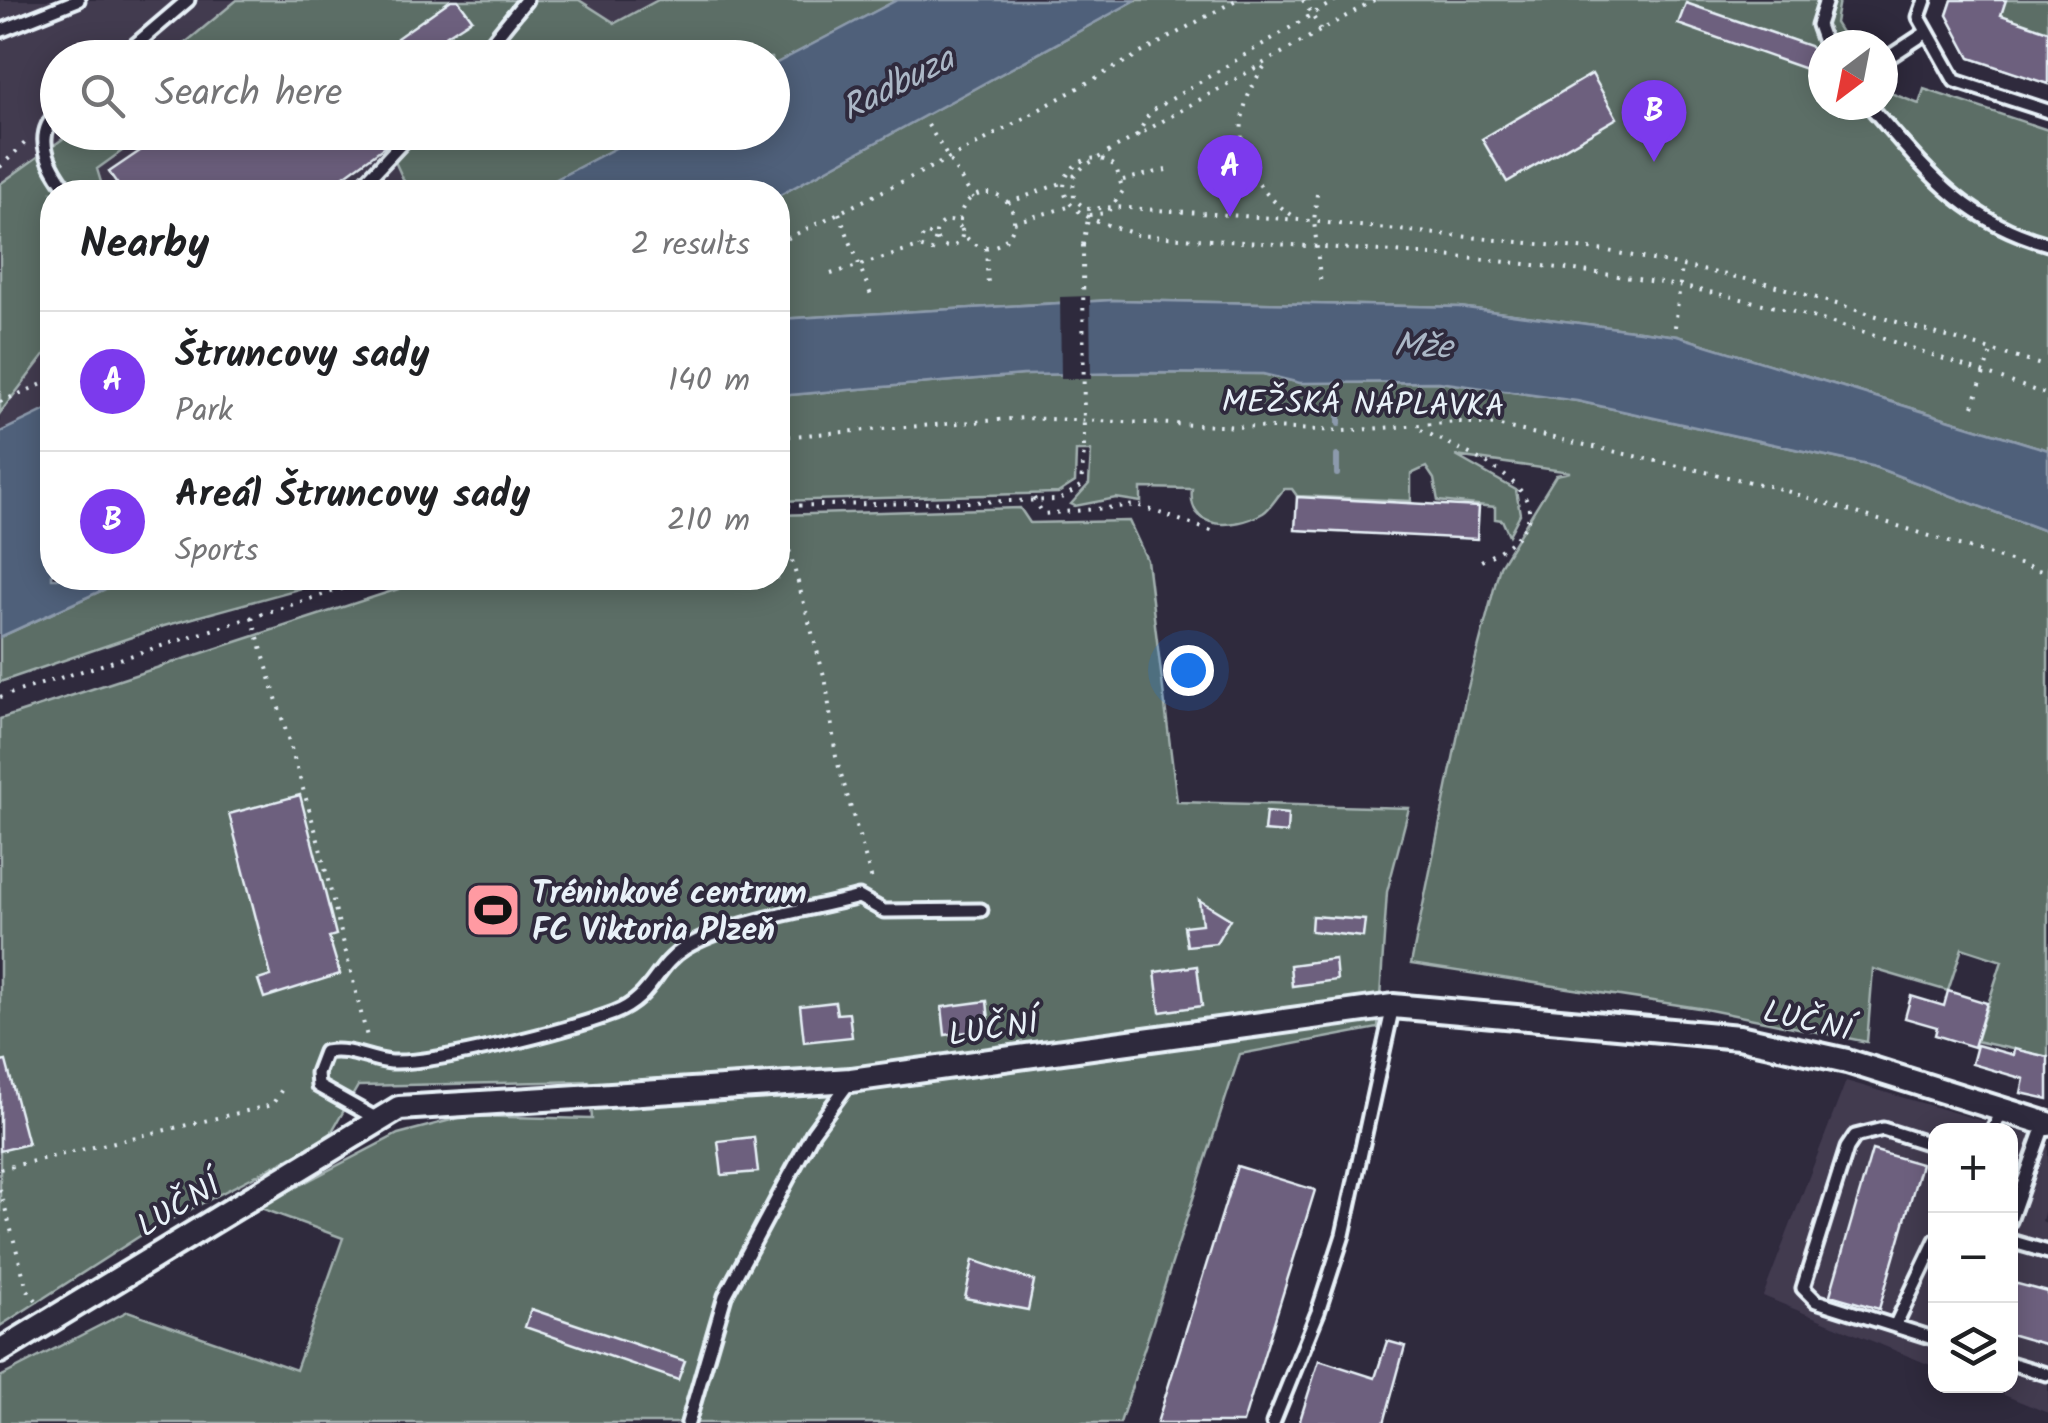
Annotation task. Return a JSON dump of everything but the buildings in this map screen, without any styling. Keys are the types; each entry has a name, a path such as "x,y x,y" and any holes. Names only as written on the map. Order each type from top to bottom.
{"street":[{"name":"LUČNÍ","path":"0,1351 399,1108 852,1080 1392,1006 1739,1037 1847,1061 1998,1120 2046,1123"}],"lane":[{"path":"0,31 78,0"},
{"path":"141,40 188,0"},
{"path":"494,40 526,0"},
{"path":"1820,30 1826,0"},
{"path":"1924,0 1919,17 1955,81 2048,111"},
{"path":"1898,51 1927,32"},
{"path":"1883,120 1960,204 1999,228 2048,244"},
{"path":"46,150 51,170 59,180"},
{"path":"367,180 394,150"},
{"path":"379,1120 318,1086 316,1073 325,1052 340,1049 369,1057 412,1060 523,1038 613,1013 637,1002 654,986 668,961 696,940 860,897 884,911 980,910"},
{"path":"1273,1423 1318,1312 1343,1235 1392,1006"},
{"path":"688,1423 725,1296 813,1132 852,1080"},
{"path":"2013,1213 2046,1123"},
{"path":"1928,1143 1883,1129 1855,1136 1847,1148 1803,1277 1803,1288 1816,1301 1928,1336"},
{"path":"2018,1243 2048,1252"},
{"path":"1895,1326 1928,1257"},
{"path":"2018,1365 2046,1374"}],"path":[{"path":"790,237 948,159 1236,0"},
{"path":"1303,0 1322,31"},
{"path":"1136,138 1150,112 1336,0"},
{"path":"1374,0 1077,171 1071,184 1074,200 1089,212 1115,207 1299,220 1608,251 1766,282 2048,367"},
{"path":"1267,63 1248,102 1243,151 1264,195 1299,220"},
{"path":"928,125 972,198"},
{"path":"0,166 40,129"},
{"path":"1008,203 1065,181 1082,159 1102,158 1116,167 1122,180 1123,191 1115,207"},
{"path":"1122,180 1166,170"},
{"path":"1065,181 1072,206"},
{"path":"831,274 918,247 932,251 937,240 937,228 942,222 955,222 961,230 974,244 986,248 1003,243 1014,222 1008,203 994,194 972,198 962,210 961,230 960,240 952,246 937,240 924,233 918,247"},
{"path":"1317,194 1314,222 1321,286"},
{"path":"1014,222 1072,206 1137,234 1524,262 1764,304 2048,395"},
{"path":"840,212 872,295"},
{"path":"790,508 1060,500 1078,491 1084,451 1083,245 1089,212"},
{"path":"986,248 988,286"},
{"path":"1675,327 1682,266"},
{"path":"1973,406 1992,349"},
{"path":"1,400 40,385"},
{"name":"MEŽSKÁ NÁPLAVKA","path":"790,435 1024,418 1344,432 1459,422 1496,425 1640,454 1776,488 2048,574"},
{"path":"1419,428 1502,469 1523,491 1526,520 1520,534 1510,545 1479,562"},
{"path":"1034,498 1043,514 1136,505 1216,533"},
{"path":"790,552 826,683 836,757 884,911"},
{"path":"0,697 338,590"},
{"path":"252,617 368,1026 369,1057"},
{"path":"0,1169 272,1105 284,1086"},
{"path":"0,1189 27,1289 37,1302"}],"shaded area":[{"path":"0,0 817,0 743,40 40,40 40,150 542,150 486,180 40,180 40,413 0,432"},
{"path":"1846,1081 1990,1123 1928,1123 1928,1364 1763,1296"},
{"path":"2018,1131 2048,1140 2048,1199 2042,1221 2048,1224 2048,1413 1999,1393 2018,1393"}],"green space":[{"path":"237,0 579,0 615,23 658,0 897,0 790,56 790,40 189,40"},
{"path":"1136,0 1839,0 1835,23 1839,30 1808,30 1808,120 1898,120 1898,96 1919,104 1924,89 2048,130 2048,450 1677,336 1459,307 1113,300 790,318 790,189"},
{"path":"1952,0 2048,0 2048,84 1970,58 1947,15"},
{"path":"47,150 123,150 97,169 100,180 40,180 40,361 0,413 0,184"},
{"path":"390,150 612,150 555,180 404,180"},
{"path":"1263,374 1300,383 1439,382 1577,401 1872,466 2048,532 2048,1057 1976,1041 2002,961 1962,948 1948,991 1873,969 1867,1042 1705,1009 1411,964 1466,695 1500,566 1556,475 1570,472 1456,456 1516,490 1520,514 1509,535 1502,520 1495,519 1495,507 1438,501 1434,479 1426,467 1411,474 1411,501 1297,496 1292,489 1284,489 1263,513 1226,524 1205,520 1197,513 1192,489 1141,488 1141,502 1116,498 1071,504 1089,484 1091,451 1076,451 1075,482 1058,493 790,501 790,395 1023,375"},
{"path":"1020,508 1030,523 1129,521 1147,560 1177,802 1409,808 1387,892 1378,1028 1240,1054 1120,1423 0,1423 0,1377 128,1311 296,1370 343,1238 258,1207 398,1134 466,1116 592,1119 589,1081 358,1086 328,1138 143,1234 0,1326 0,719 395,590 790,590 790,515"},
{"path":"103,590 294,590 164,626 0,682 0,637"}],"water":[{"name":"Radbuza","path":"897,0 1136,0 790,189 790,180 555,180 612,150 790,150 790,56"},
{"name":"Mže","path":"1113,300 1459,307 1677,336 2048,450 2048,532 1872,466 1577,401 1439,382 1300,383 1263,374 1023,375 790,395 790,318"},
{"path":"40,413 40,590 103,590 0,637 0,432"}],"pier":[{"path":"1090,296 1091,379 1061,379 1060,297"}],"waterway":[{"path":"1339,417 1339,424"},
{"path":"1337,456 1337,474"}],"place":[{"name":"Areál Štruncovy sady","path":"1654,162"},
{"name":"Štruncovy sady","path":"1230,217"},
{"name":"Tréninkové centrum FC Viktoria Plzeň","path":"493,910"}]}
